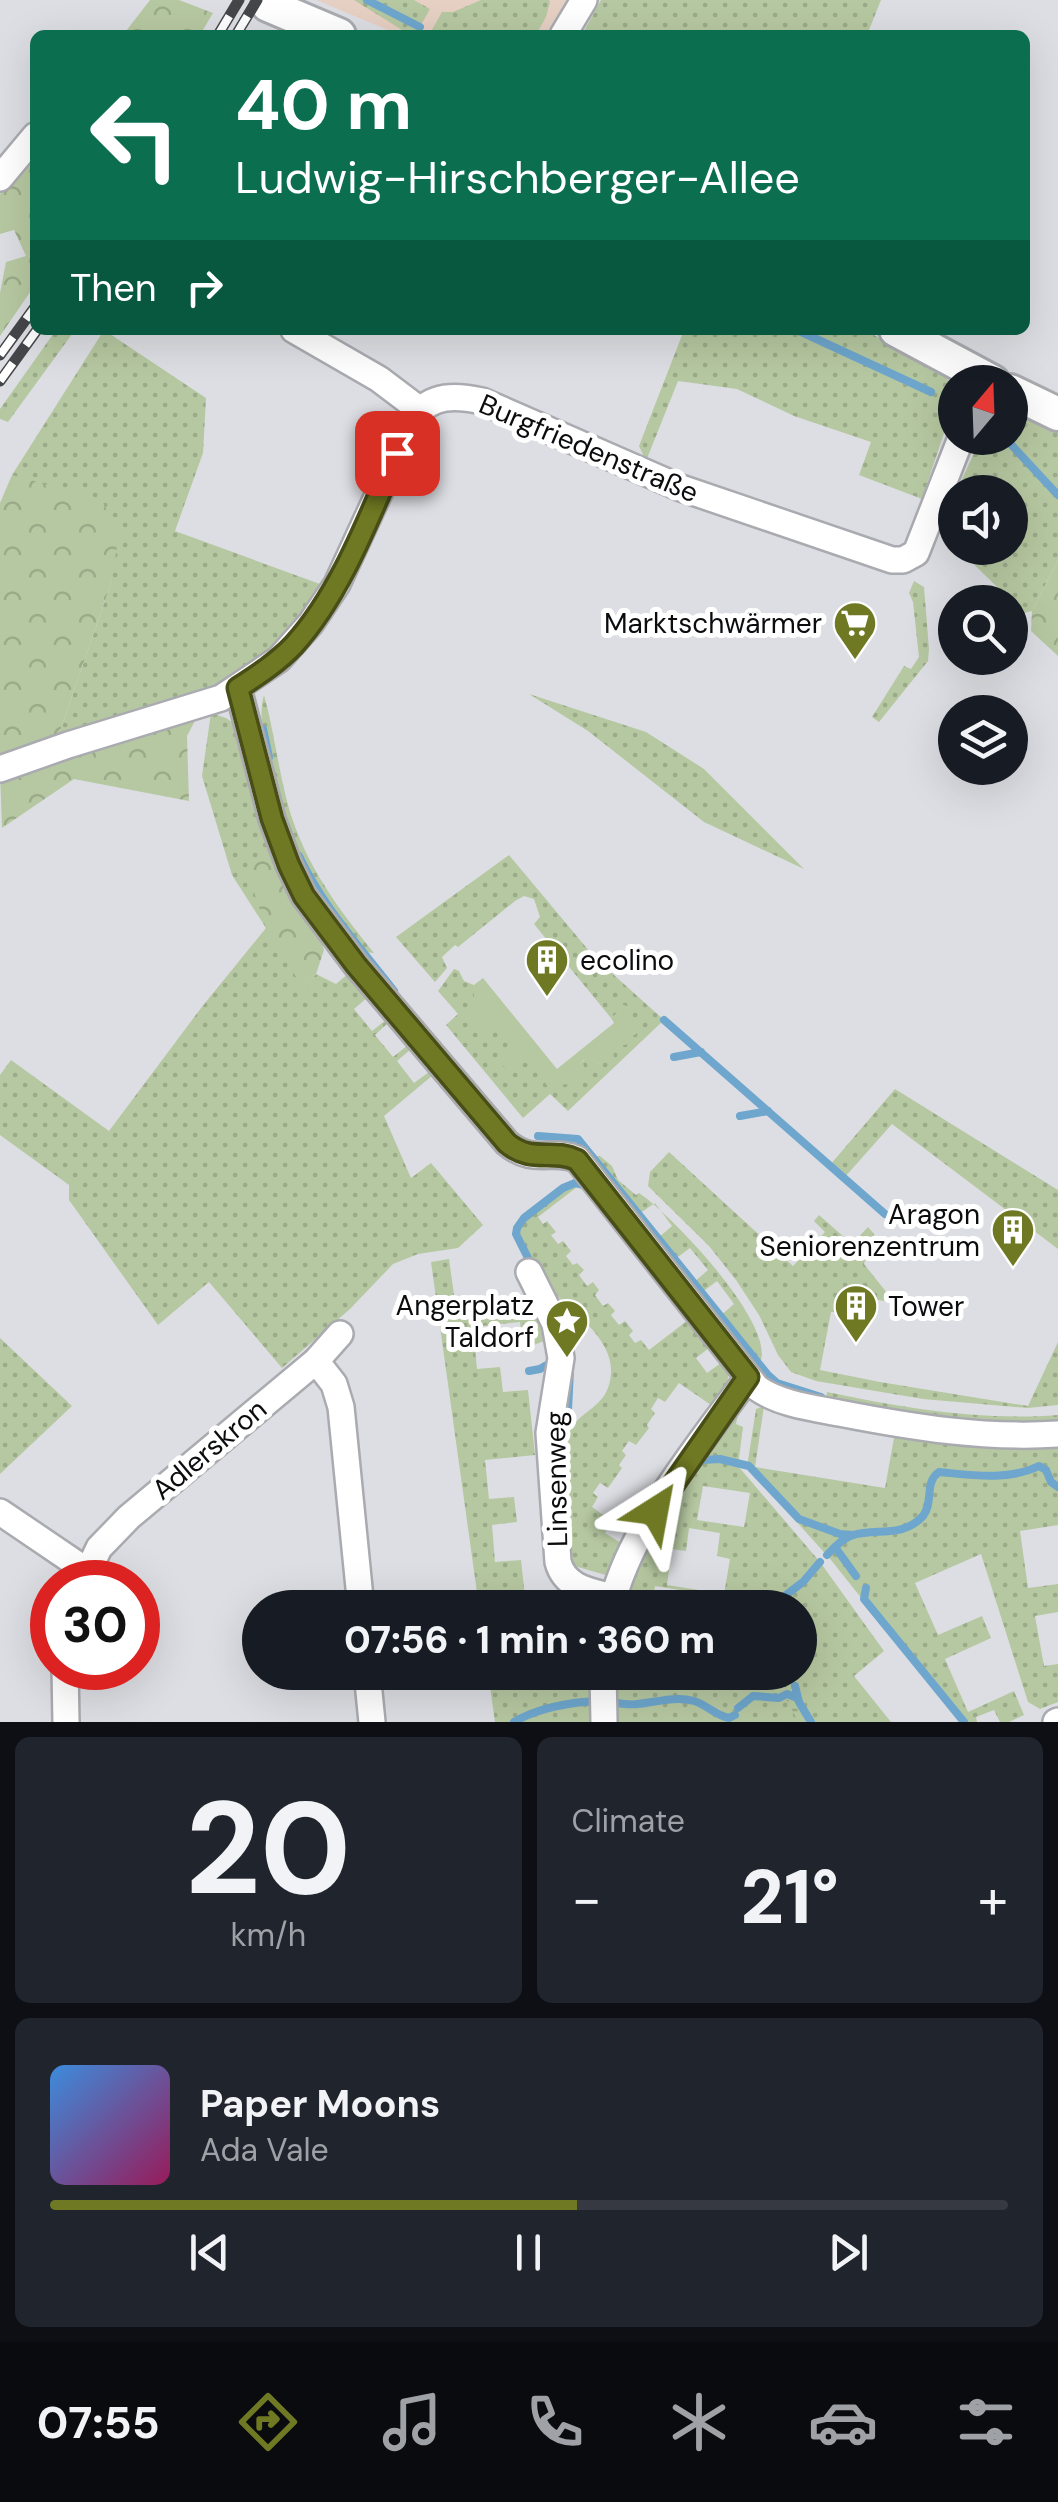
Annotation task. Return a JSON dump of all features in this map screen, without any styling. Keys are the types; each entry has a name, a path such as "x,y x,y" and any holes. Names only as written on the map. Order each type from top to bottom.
{"main road":[{"path":"268,6 327,30"},
{"path":"905,335 958,365"},
{"path":"1028,400 1058,414"}],"street":[{"path":"566,30 584,0"},
{"path":"0,178 30,142"},
{"path":"0,769 221,698 279,660 324,606 420,410 379,378 303,335"},
{"name":"Burgfriedenstraße","path":"420,410 451,396 482,401 681,488 898,561 916,553 954,455"},
{"path":"238,688 272,819 304,896 356,965 507,1143 524,1154 577,1160 757,1388 794,1403 849,1415 978,1434 1058,1434"},
{"name":"Linsenweg","path":"529,1272 554,1324 561,1358 549,1432 558,1562 570,1583 585,1590"},
{"name":"Adlerskron","path":"93,1560 99,1548 129,1516 316,1360 340,1334"},
{"path":"316,1360 339,1396 358,1590"},
{"path":"617,1590 655,1511 748,1377"},
{"name":"Adlerskron","path":"0,1512 63,1560"},
{"path":"65,1690 66,1722"},
{"path":"368,1690 372,1722"}],"shaded area":[{"path":"316,0 584,0 566,30 388,30"}],"green space":[{"path":"150,0 179,0 213,13 203,30 127,30"},
{"path":"354,0 414,0 430,9 418,30 402,30"},
{"path":"481,0 550,2 539,30 432,30 442,12 453,12"},
{"path":"601,0 881,0 869,30 585,30"},
{"path":"30,164 30,292 0,336 0,293 6,262 26,256 14,230 0,234 0,194"},
{"path":"52,335 71,335 8,422 0,419 0,409"},
{"path":"101,335 112,335 206,398 203,453 175,531 320,584 283,635 236,675 194,694 59,734 110,586 112,570 12,475"},
{"path":"682,335 874,335 938,371 938,451 922,499 859,475 871,442 794,416 737,389 678,381 646,461 639,446"},
{"path":"1028,412 1058,423 1058,560 1032,611 1028,612 1028,585 995,585 975,565 1028,565 1028,475 964,475 973,455 1028,455"},
{"path":"12,475 101,499 119,535 110,586 59,734 0,754 0,503"},
{"path":"1058,560 1058,656 1031,631 1032,611"},
{"path":"914,581 924,587 928,661 879,722 872,717 904,666 911,669 919,657 909,593"},
{"path":"529,694 646,732 704,769 804,869 704,822 588,731"},
{"path":"264,695 285,793 299,837 332,897 374,953 364,952 339,921 290,837 278,803 264,733"},
{"path":"211,713 235,724 271,849 304,989 316,974 336,984 349,973 368,997 354,1009 372,1031 387,1019 389,1022 375,1035 393,1057 408,1045 411,1049 397,1061 414,1083 429,1072 433,1075 384,1116 411,1178 431,1163 483,1225 458,1248 418,1254 393,1264 350,1309 282,1368 209,1282 158,1325 69,1200 69,1185 0,1135 0,1075 11,1060 109,1131 266,928 232,875 202,776"},
{"path":"198,715 187,736 189,801 74,779 2,828 0,773"},
{"path":"271,849 324,950 316,974 304,990 266,928 247,871"},
{"path":"509,855 595,958 664,1020 568,1111 550,1094 523,1118 446,1025 458,1014 438,991 454,969 464,981 474,985 474,1004 523,1060 546,1075 587,1057 600,1064 612,1047 618,1013 611,1018 534,924 540,917 534,899 524,896 515,901 458,947 455,945 442,957 447,968 435,982 396,937"},
{"path":"483,978 557,1069 614,1023 611,1018 620,1004 631,1007 636,1034 629,1038 629,1044 613,1047 614,1057 600,1064 588,1058 582,1061 586,1071 577,1084 546,1085 545,1075 523,1061 508,1069 499,1063 509,1043 497,1027 475,1028 467,1012 474,1004 474,985"},
{"path":"895,1089 1058,1190 1058,1249 892,1124 844,1178 830,1165"},
{"path":"669,1152 793,1266 825,1232 814,1221 819,1215 852,1244 868,1227 874,1234 864,1264 895,1303 840,1293 836,1312 831,1312 820,1370 1028,1406 1058,1342 1058,1405 1028,1408 923,1399 816,1381 791,1372 736,1280 709,1246 648,1186 650,1172"},
{"path":"592,1156 600,1156 612,1166 618,1180 653,1204 639,1214"},
{"path":"575,1183 581,1184 538,1217 556,1232 551,1235 558,1244 563,1241 571,1251 566,1256 584,1270 579,1275 587,1286 593,1282 599,1290 595,1295 603,1306 608,1303 619,1325 625,1321 633,1331 629,1335 635,1343 641,1340 649,1350 692,1317 713,1345 696,1358 707,1373 725,1360 728,1373 724,1389 711,1405 679,1383 665,1402 658,1398 651,1409 655,1413 649,1428 636,1445 629,1441 622,1451 626,1455 619,1465 622,1468 608,1488 600,1483 593,1493 598,1497 592,1507 613,1522 605,1533 624,1545 609,1576 571,1565 565,1480 569,1434 605,1395 610,1360 590,1326 539,1275 516,1233 524,1218"},
{"path":"661,1211 739,1300 761,1348 759,1365 720,1316 734,1304 717,1281 701,1293 693,1283 708,1270 690,1248 675,1259 658,1238 672,1226"},
{"path":"449,1259 457,1316 524,1309 529,1301 547,1334 544,1341 523,1349 520,1322 473,1327 477,1369 500,1367 503,1392 528,1390 535,1455 485,1460 489,1499 514,1497 517,1522 492,1525 495,1562 521,1560 524,1590 477,1590 431,1262"},
{"path":"0,1338 72,1406 0,1474"},
{"path":"827,1392 942,1412 1058,1415 1058,1422 942,1418 826,1399"},
{"path":"740,1406 736,1424 743,1427 738,1466 820,1562 884,1651 854,1676 891,1722 613,1722 612,1690 817,1690 817,1590 725,1590 730,1559 717,1556 720,1533 689,1528 686,1551 672,1549 667,1585 699,1590 655,1586 654,1590 628,1590 658,1527","holes":["703,1486 750,1493 744,1527 697,1520"]},
{"path":"764,1406 755,1467 885,1488 895,1432 1058,1444 1058,1525 1020,1531 1028,1588 1058,1584 1058,1612 1035,1616 1044,1666 1058,1664 1058,1702 1040,1709 1028,1702 981,1554 915,1583 938,1635 982,1616 991,1638 945,1659 968,1712 1014,1691 1024,1715 1000,1722 994,1710 976,1717 977,1722 960,1722 831,1560 747,1467 756,1409"},
{"path":"490,1690 593,1690 592,1722 495,1722"},
{"path":"790,1690 800,1690 815,1722 798,1722 788,1701 777,1700 748,1703 732,1720 715,1716 728,1715 756,1694 790,1694"},
{"path":"665,1695 696,1699 718,1709 721,1718 692,1703 639,1707 638,1701"}],"waterway":[{"path":"367,0 420,27"},
{"path":"808,335 931,392"},
{"path":"1021,455 1058,495"},
{"path":"263,729 269,757"},
{"path":"299,856 330,909 394,991"},
{"path":"664,1020 885,1214"},
{"path":"674,1057 701,1052"},
{"path":"740,1116 768,1111"},
{"path":"538,1136 578,1139 768,1375 777,1383 821,1397"},
{"path":"533,1268 516,1234 517,1228 563,1188 575,1183 586,1186"},
{"path":"529,1371 552,1362"},
{"path":"560,1440 568,1410 570,1370"},
{"path":"696,1467 702,1460 720,1459 749,1466 799,1519 853,1535"},
{"path":"827,1555 853,1535 898,1530 915,1523 926,1510 932,1481 939,1472 1002,1475 1039,1466 1058,1487"},
{"path":"835,1547 856,1576"},
{"path":"793,1590 820,1562"},
{"path":"866,1588 864,1599 964,1722"},
{"path":"796,1690 811,1722"},
{"path":"738,1708 753,1696 779,1698 787,1694 797,1698"},
{"path":"514,1722 555,1707 599,1701 633,1704 687,1700 724,1717 735,1715"}],"railway":[{"path":"221,30 239,0"},
{"path":"239,30 257,0"},
{"path":"0,355 30,314"},
{"path":"0,381 33,335"}],"place":[{"name":"Marktschwärmer","path":"855,661"},
{"name":"ecolino","path":"547,998"},
{"name":"Aragon Seniorenzentrum","path":"1013,1268"},
{"name":"Tower","path":"856,1344"},
{"name":"Angerplatz Taldorf","path":"567,1359"}],"route":[{"path":"397,453 324,606 279,660 238,688 272,819 304,896 356,965 507,1143 524,1154 577,1160 748,1377 655,1511"}]}
